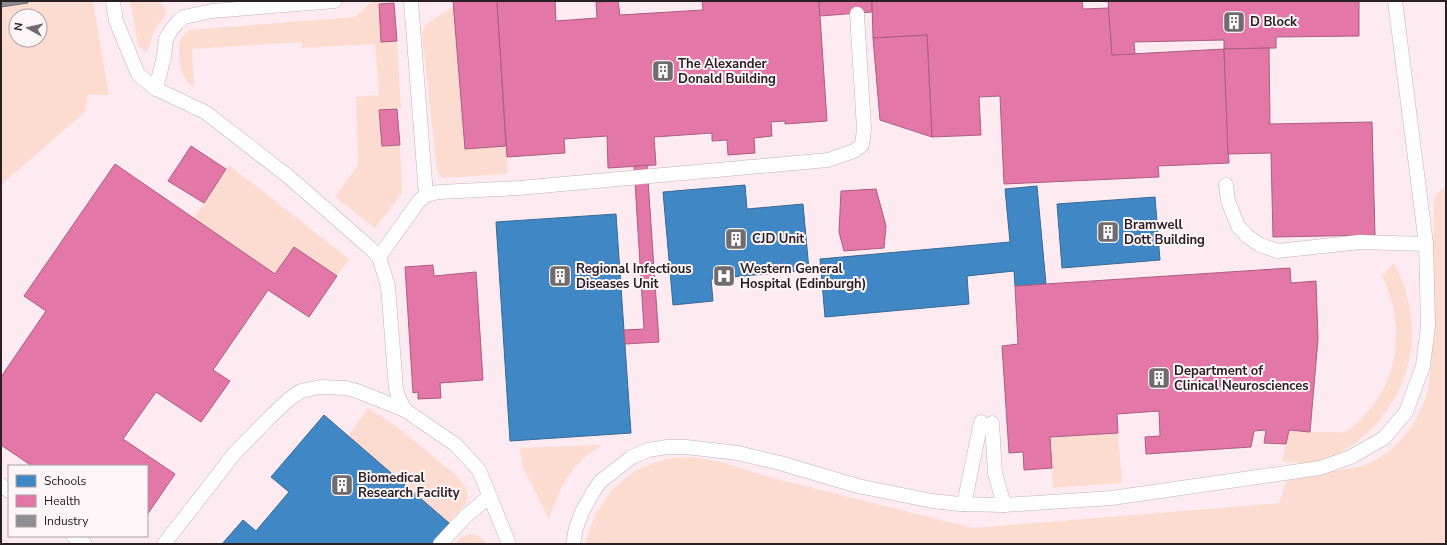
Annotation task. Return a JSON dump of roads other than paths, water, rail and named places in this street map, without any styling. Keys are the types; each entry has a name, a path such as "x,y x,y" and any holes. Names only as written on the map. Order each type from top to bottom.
{"lane":[{"path":"113,1 116,21 138,74 156,89 205,112 289,178 369,247 378,257 388,286 396,389 405,410"},
{"path":"156,89 164,56 166,39 171,30 184,17 212,11 335,1"},
{"path":"411,1 426,195"},
{"path":"573,544 576,528 582,512 601,481 632,456 648,450 666,447 686,446 738,453 780,463 858,486 932,501 964,504 1004,505 1112,498 1320,468 1351,457 1384,438 1406,412 1423,366 1428,326 1426,244 1395,1"},
{"path":"378,257 419,201 426,195 439,192 519,188 828,160 854,151 862,145 864,130 857,14"},
{"path":"1226,185 1228,201 1238,226 1247,236 1260,245 1278,251 1360,242 1426,244"},
{"path":"164,544 234,454 269,418 300,391 320,386 346,388 357,391 405,410 456,445 479,470 509,544"},
{"path":"964,504 987,422 995,474 1004,505"},
{"path":"440,544 466,516 490,496"},
{"path":"74,537 85,544"}],"place":[{"name":"D Block","path":"1234,22"},
{"name":"The Alexander Donald Building","path":"663,71"},
{"name":"Bramwell Dott Building","path":"1108,232"},
{"name":"CJD Unit","path":"736,239"},
{"name":"Regional Infectious Diseases Unit","path":"560,276"},
{"name":"Western General Hospital (Edinburgh)","path":"724,276"},
{"name":"Department of Clinical Neurosciences","path":"1159,378"},
{"name":"Biomedical Research Facility","path":"342,485"}]}
